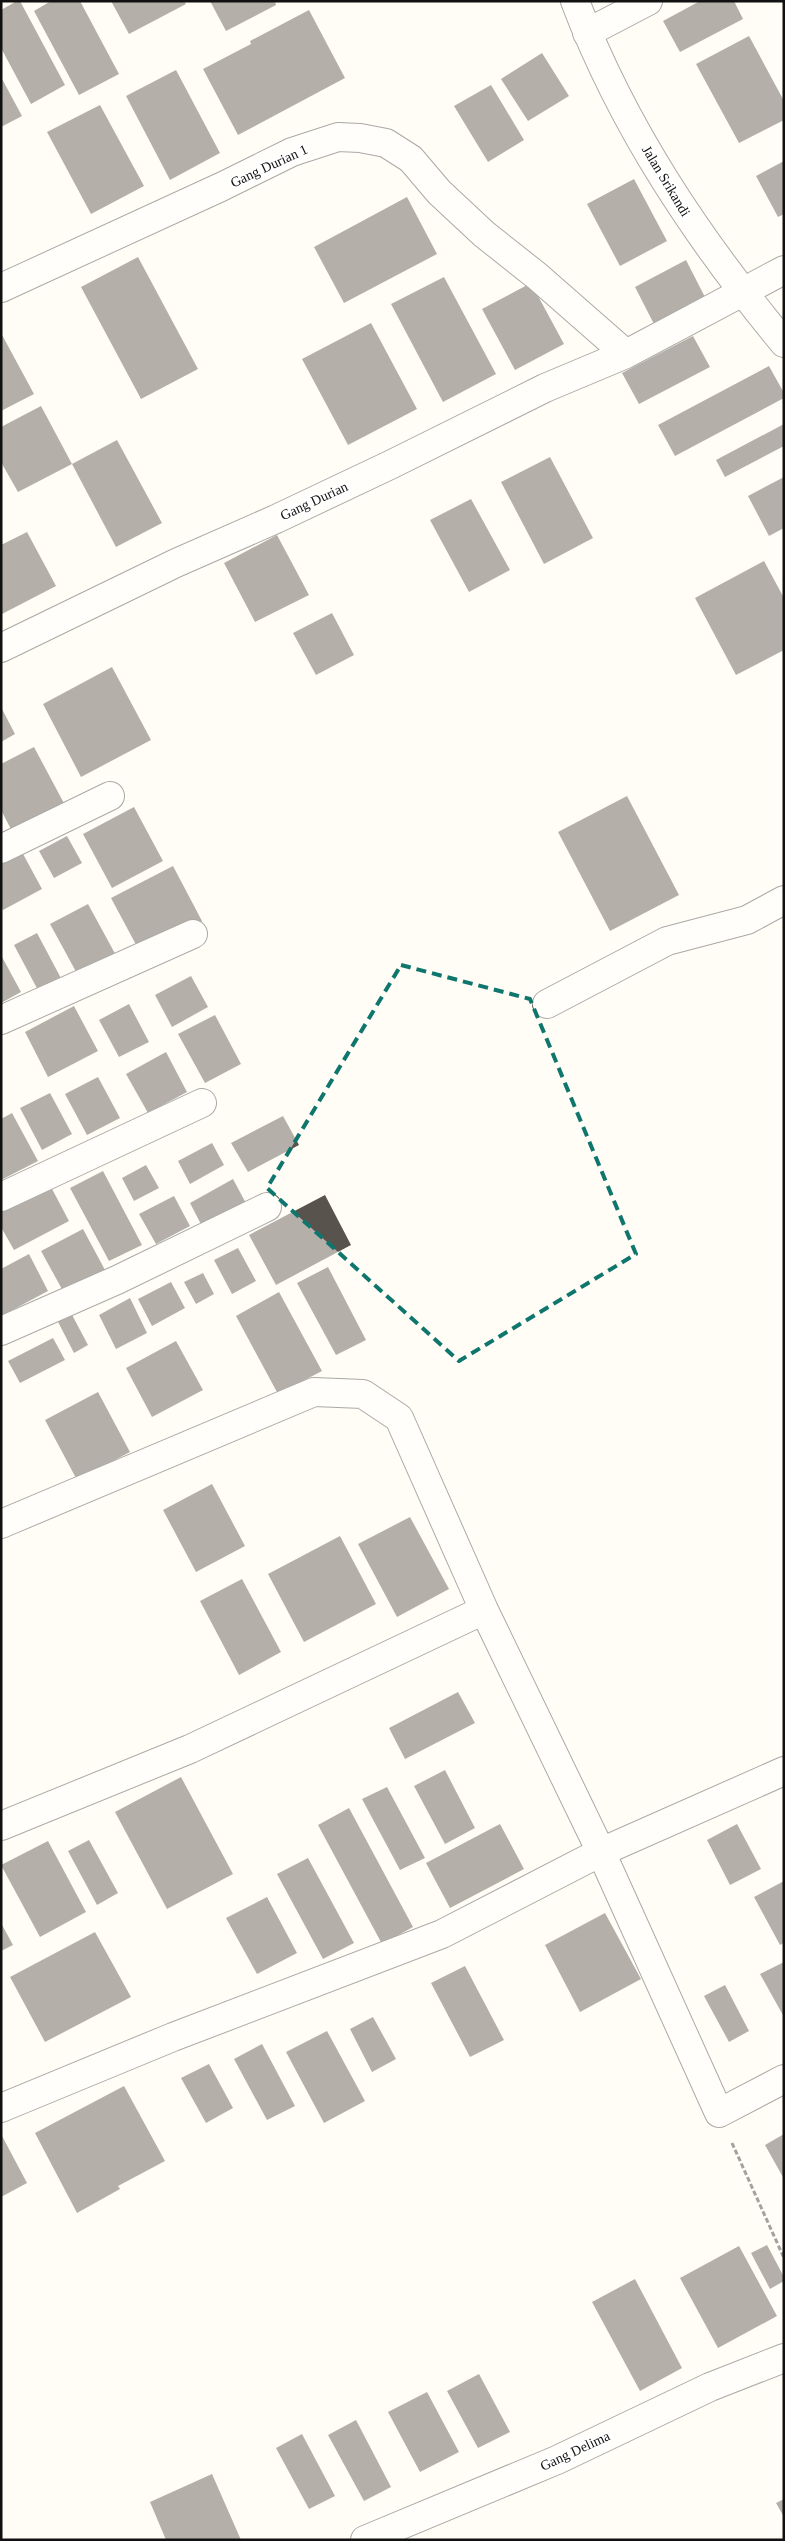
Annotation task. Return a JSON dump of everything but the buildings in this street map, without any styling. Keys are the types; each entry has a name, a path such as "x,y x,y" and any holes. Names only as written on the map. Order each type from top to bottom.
{"street":[{"name":"Jalan Srikandi","path":"575,1 587,33 635,130 672,194 742,293 784,343"},
{"path":"587,33 648,1"},
{"name":"Gang Durian 1","path":"1,288 221,188 292,152 338,137 360,138 386,144 411,159 439,192 484,234 537,276 626,354"},
{"name":"Gang Durian","path":"1,648 176,563 390,465 546,388 626,354 784,270"},
{"path":"1,849 110,796"},
{"path":"547,1004 667,941 747,920 784,900"},
{"path":"1,1020 193,934"},
{"path":"1,1197 202,1103"},
{"path":"1,1331 117,1280 267,1207"},
{"path":"1,1524 314,1392 363,1394 399,1418 484,1610 601,1852 719,2113 784,2079"},
{"path":"1,1826 190,1749 484,1610"},
{"path":"1,2108 173,2037 442,1934 601,1852 784,1771"},
{"name":"Gang Delima","path":"365,2540 548,2464 710,2387 784,2358"}],"path":[{"path":"719,2113 784,2258"}],"highlighted area":[{"path":"401,965 530,999 636,1254 459,1361 267,1188"}]}
